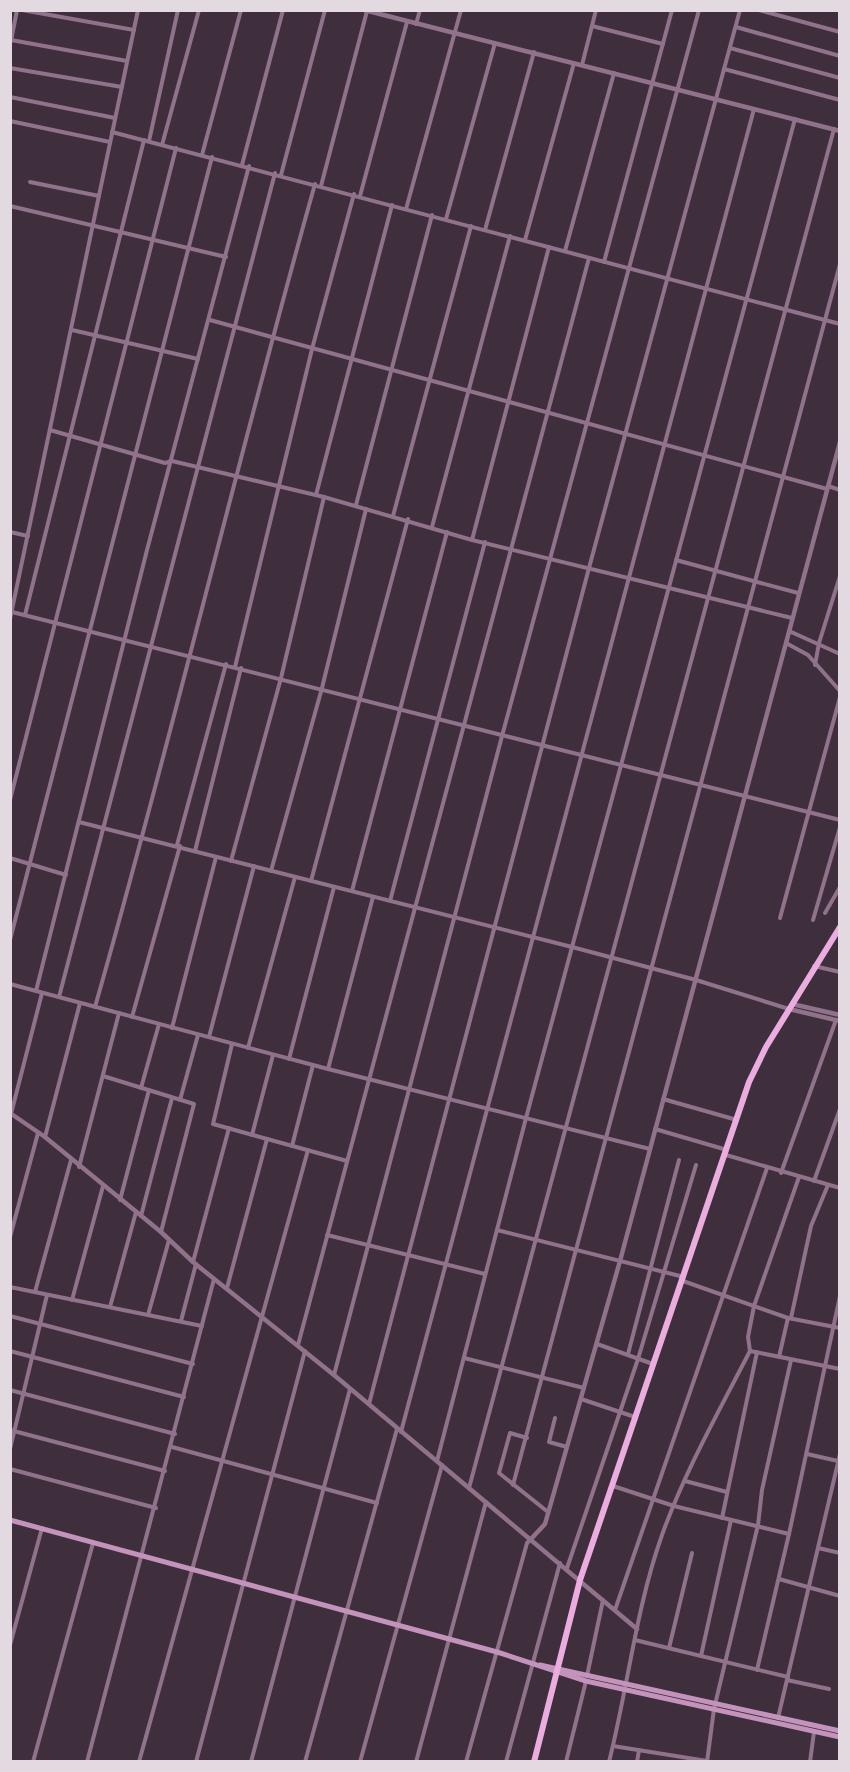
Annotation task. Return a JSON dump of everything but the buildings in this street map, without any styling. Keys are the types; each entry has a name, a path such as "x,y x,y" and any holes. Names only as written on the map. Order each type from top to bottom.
{"main road":[{"path":"534,1761 580,1580 750,1082 765,1047 788,1006 840,927"},
{"path":"10,1520 497,1652 586,1679 840,1731"},
{"path":"715,1706 840,1737"}],"street":[{"path":"17,10 11,41 127,61"},
{"path":"22,10 134,30"},
{"path":"10,620 138,10"},
{"path":"25,615 120,231 147,141 178,10"},
{"path":"162,145 199,10"},
{"path":"202,154 241,10"},
{"path":"242,165 283,10"},
{"path":"281,175 325,10"},
{"path":"416,24 420,10"},
{"path":"406,208 461,10"},
{"path":"582,65 596,10"},
{"path":"604,262 672,11 665,10"},
{"path":"334,1375 549,558 699,10"},
{"path":"369,1404 589,568 740,10"},
{"path":"759,10 840,32"},
{"path":"321,186 366,11 379,12 407,22 495,42 837,130 785,312 469,1488"},
{"path":"360,196 407,22"},
{"path":"592,26 663,44"},
{"path":"736,27 840,56"},
{"path":"446,219 495,42"},
{"path":"730,48 840,78"},
{"path":"485,230 534,52"},
{"path":"525,240 574,63"},
{"path":"10,68 122,87"},
{"path":"724,69 840,100"},
{"path":"565,251 614,73"},
{"path":"10,97 115,118"},
{"path":"305,1761 446,1264 754,108"},
{"path":"360,1761 398,1626 526,1118 795,119"},
{"path":"10,121 110,142"},
{"path":"112,132 354,194 785,312 840,324"},
{"path":"10,800 129,343 176,148"},
{"path":"10,940 212,157"},
{"path":"36,991 125,639 249,166"},
{"path":"59,997 275,173"},
{"path":"30,182 99,196"},
{"path":"95,1007 144,837 271,338 315,184"},
{"path":"235,667 312,349 354,194"},
{"path":"316,495 350,358 392,205"},
{"path":"10,206 226,257"},
{"path":"356,505 432,216"},
{"path":"393,516 471,226"},
{"path":"432,527 510,236"},
{"path":"472,540 549,247"},
{"path":"298,1345 589,258"},
{"path":"513,1485 840,264"},
{"path":"210,320 665,446 840,490"},
{"path":"72,330 198,359"},
{"path":"50,430 165,462 172,461 236,478 279,485 356,505 472,540 792,618"},
{"path":"466,1761 527,1543 545,1524 597,1344 840,442"},
{"path":"231,861 281,678 324,497"},
{"path":"271,871 322,688 366,508"},
{"path":"311,881 408,519"},
{"path":"10,532 28,536"},
{"path":"352,891 447,532"},
{"path":"390,901 440,720 485,542"},
{"path":"676,560 798,593"},
{"path":"815,665 819,643 840,576"},
{"path":"12,612 360,697 502,736 840,820"},
{"path":"788,631 839,652"},
{"path":"786,644 808,655 840,691"},
{"path":"132,1017 226,664"},
{"path":"195,850 241,668"},
{"path":"780,918 840,697"},
{"path":"79,822 572,947 838,1020 781,1173"},
{"path":"813,920 840,827"},
{"path":"172,1028 216,857"},
{"path":"10,858 66,875"},
{"path":"209,1037 254,866"},
{"path":"248,1048 295,877"},
{"path":"289,1059 334,887"},
{"path":"825,913 840,887"},
{"path":"328,1069 373,897"},
{"path":"814,966 840,972"},
{"path":"10,984 289,1059 650,1149"},
{"path":"42,993 11,1113 45,1137 161,1232 195,1263 298,1345 637,1629"},
{"path":"45,1137 80,1003"},
{"path":"788,1006 840,1015"},
{"path":"79,1167 119,1013"},
{"path":"141,1088 159,1024"},
{"path":"180,1100 198,1035"},
{"path":"232,1044 213,1124 347,1161"},
{"path":"252,1135 273,1054"},
{"path":"292,1146 313,1065"},
{"path":"103,1076 194,1104 161,1232"},
{"path":"120,1200 149,1090"},
{"path":"110,1307 172,1098"},
{"path":"663,1099 737,1120"},
{"path":"814,1181 840,1109"},
{"path":"181,1321 229,1128"},
{"path":"655,1129 781,1173 840,1188"},
{"path":"10,1237 38,1133"},
{"path":"227,1288 267,1139"},
{"path":"139,1761 308,1150"},
{"path":"35,1292 71,1160"},
{"path":"628,1354 679,1160"},
{"path":"567,1569 618,1412 638,1359 696,1165"},
{"path":"615,1610 767,1168"},
{"path":"609,1761 637,1629 662,1537 685,1481 750,1351 748,1337 754,1306 799,1177"},
{"path":"779,1357 811,1226 828,1185"},
{"path":"72,1300 103,1186"},
{"path":"497,1230 652,1268 790,1318 840,1328"},
{"path":"327,1235 485,1274"},
{"path":"148,1315 169,1240"},
{"path":"87,1761 156,1508 214,1278"},
{"path":"10,1287 202,1326"},
{"path":"10,1449 47,1295"},
{"path":"757,1670 807,1454 840,1296"},
{"path":"10,1316 193,1364"},
{"path":"597,1344 654,1365"},
{"path":"10,1351 184,1397"},
{"path":"196,1761 245,1584 305,1351"},
{"path":"750,1351 840,1370"},
{"path":"722,1518 757,1352"},
{"path":"464,1358 584,1389"},
{"path":"613,1746 674,1759 707,1761 715,1706 758,1525 762,1490 791,1359"},
{"path":"251,1761 351,1389"},
{"path":"10,1390 175,1434"},
{"path":"581,1399 635,1417"},
{"path":"555,1418 549,1442 567,1447"},
{"path":"13,1430 165,1471"},
{"path":"527,1438 510,1433 499,1473 548,1512"},
{"path":"172,1447 377,1503"},
{"path":"807,1454 838,1461"},
{"path":"777,1718 840,1454"},
{"path":"10,1469 156,1508"},
{"path":"685,1481 727,1492"},
{"path":"613,1486 674,1506 789,1534"},
{"path":"416,1761 486,1502"},
{"path":"701,1656 731,1520"},
{"path":"10,1645 42,1528"},
{"path":"33,1761 93,1543"},
{"path":"818,1548 840,1553"},
{"path":"669,1648 692,1553"},
{"path":"506,1761 560,1563"},
{"path":"779,1579 840,1596"},
{"path":"566,1761 603,1599"},
{"path":"635,1640 829,1689"},
{"path":"810,1761 814,1732"},
{"path":"637,1761 639,1750"}]}
